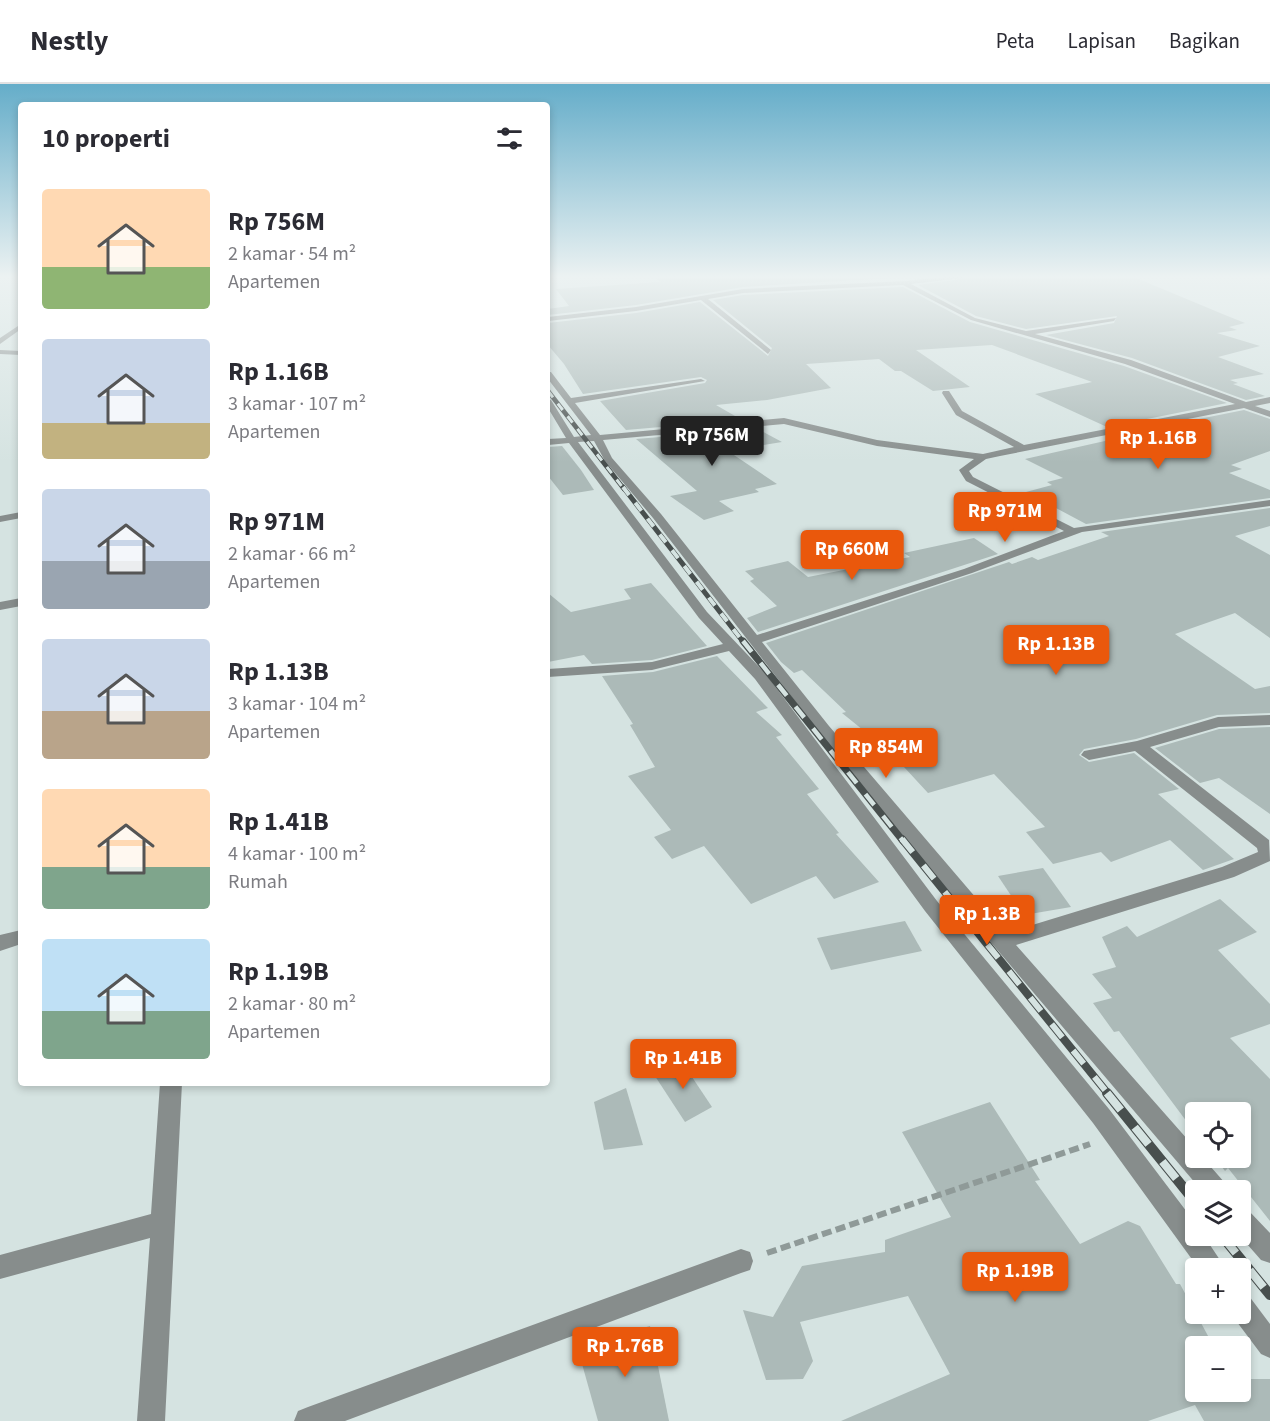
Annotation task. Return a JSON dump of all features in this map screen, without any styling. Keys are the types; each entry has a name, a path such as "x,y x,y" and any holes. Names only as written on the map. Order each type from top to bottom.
{"street":[{"path":"750,337 768,352"},
{"path":"1039,337 1128,362 1270,414"},
{"path":"0,352 18,353"},
{"path":"550,377 596,436 608,459 824,729 1002,942 1208,1180"},
{"path":"569,401 701,381"},
{"path":"946,393 959,413 1024,449"},
{"path":"550,442 784,421 877,443 983,457 1270,400"},
{"path":"550,405 571,439 703,615 760,676 931,906 1115,1136 1206,1258"},
{"path":"983,457 964,470 969,479 1074,532"},
{"path":"755,640 968,572 1074,532 1270,503"},
{"path":"0,519 18,516"},
{"path":"0,606 18,603"},
{"path":"550,673 652,666 733,646"},
{"path":"1089,755 1138,746 1218,722 1270,720"},
{"path":"1002,942 1228,872 1265,856 1267,851 1263,844 1138,746"},
{"path":"0,943 18,938"},
{"path":"151,1421 171,1086"},
{"path":"0,1267 162,1223"},
{"path":"1251,1230 1270,1251"},
{"path":"308,1421 741,1262"},
{"path":"1251,1320 1270,1345"}],"path":[{"path":"741,1262 1115,1136"}],"building":[{"path":"550,337 745,337 768,356 772,348 759,337 1024,337 1124,366 1227,403 1107,427 1035,394 1092,382 992,345 916,350 970,387 933,391 901,371 895,371 879,359 806,364 831,388 767,400 716,405 742,420 626,430 600,401 705,383 707,380 701,377 583,394 564,364 550,347"},
{"path":"1055,337 1232,337 1260,346 1218,357 1264,374 1230,380 1238,383 1233,384 1265,396 1246,400 1132,358"},
{"path":"1244,410 1270,419 1270,451 1231,465 1242,469 1229,473 1270,490 1270,498 1086,524 1026,492 1052,485 1047,482 1063,478 1025,459 1127,436 1124,434"},
{"path":"758,429 782,442 728,451 777,484 755,489 759,492 719,501 734,511 704,520 670,496 697,491 636,439"},
{"path":"562,446 594,490 563,495 550,479 550,447"},
{"path":"1270,508 1270,526 1235,536 1270,555 1270,638 1235,613 1175,634 1255,689 1270,686 1270,713 1217,715 1136,739 1084,749 1079,755 1089,762 1134,753 1179,789 1158,794 1234,859 1203,870 1170,840 1111,862 1101,852 1053,864 1026,832 1045,827 994,774 928,793 868,728 863,730 842,713 846,712 802,670 794,673 781,662 766,643 1009,562 1012,564 1032,557 1038,560 1109,536 1101,532"},
{"path":"974,538 998,554 758,632 747,618 777,606 750,581 754,579 745,571 788,561 808,577 910,557 904,553"},
{"path":"651,583 707,646 652,660 592,664 584,655 550,662 550,595 571,612 631,599 624,589"},
{"path":"717,656 768,708 756,712 782,735 776,737 819,789 807,794 839,833 836,834 879,882 834,899 816,876 751,904 704,846 672,859 654,837 671,830 628,776 655,767 630,725 633,724 602,676 653,672"},
{"path":"1270,727 1270,814 1219,778 1200,783 1155,748 1219,729"},
{"path":"1043,868 1071,907 1024,915 998,876"},
{"path":"1220,899 1257,932 1218,950 1270,1004 1270,1024 1230,1038 1270,1079 1270,1221 1251,1197 1251,1180 1238,1180 1228,1168 1251,1168 1251,1102 1185,1102 1185,1119 1119,1031 1114,1032 1093,1003 1112,998 1092,974 1116,967 1102,937 1127,926 1137,937"},
{"path":"905,921 922,951 831,970 817,938"},
{"path":"680,1059 712,1107 685,1122 653,1073"},
{"path":"626,1088 643,1145 604,1150 594,1102"},
{"path":"990,1102 1040,1180 1035,1181 1080,1244 1128,1221 1140,1226 1176,1284 1180,1284 1185,1293 1185,1324 1202,1324 1208,1336 1185,1336 1185,1402 1251,1402 1251,1379 1270,1379 1270,1421 1204,1421 1195,1405 1148,1421 841,1421 950,1374 908,1296 800,1322 813,1361 803,1379 766,1380 743,1310 773,1317 802,1266 885,1252 885,1240 951,1217 902,1132"},
{"path":"650,1326 669,1421 598,1421 577,1346"}],"railway":[{"path":"550,394 624,489"},
{"path":"623,487 744,643"},
{"path":"743,641 903,841"},
{"path":"902,839 1109,1095"},
{"path":"1107,1093 1185,1189"},
{"path":"1230,1246 1270,1295"}]}
